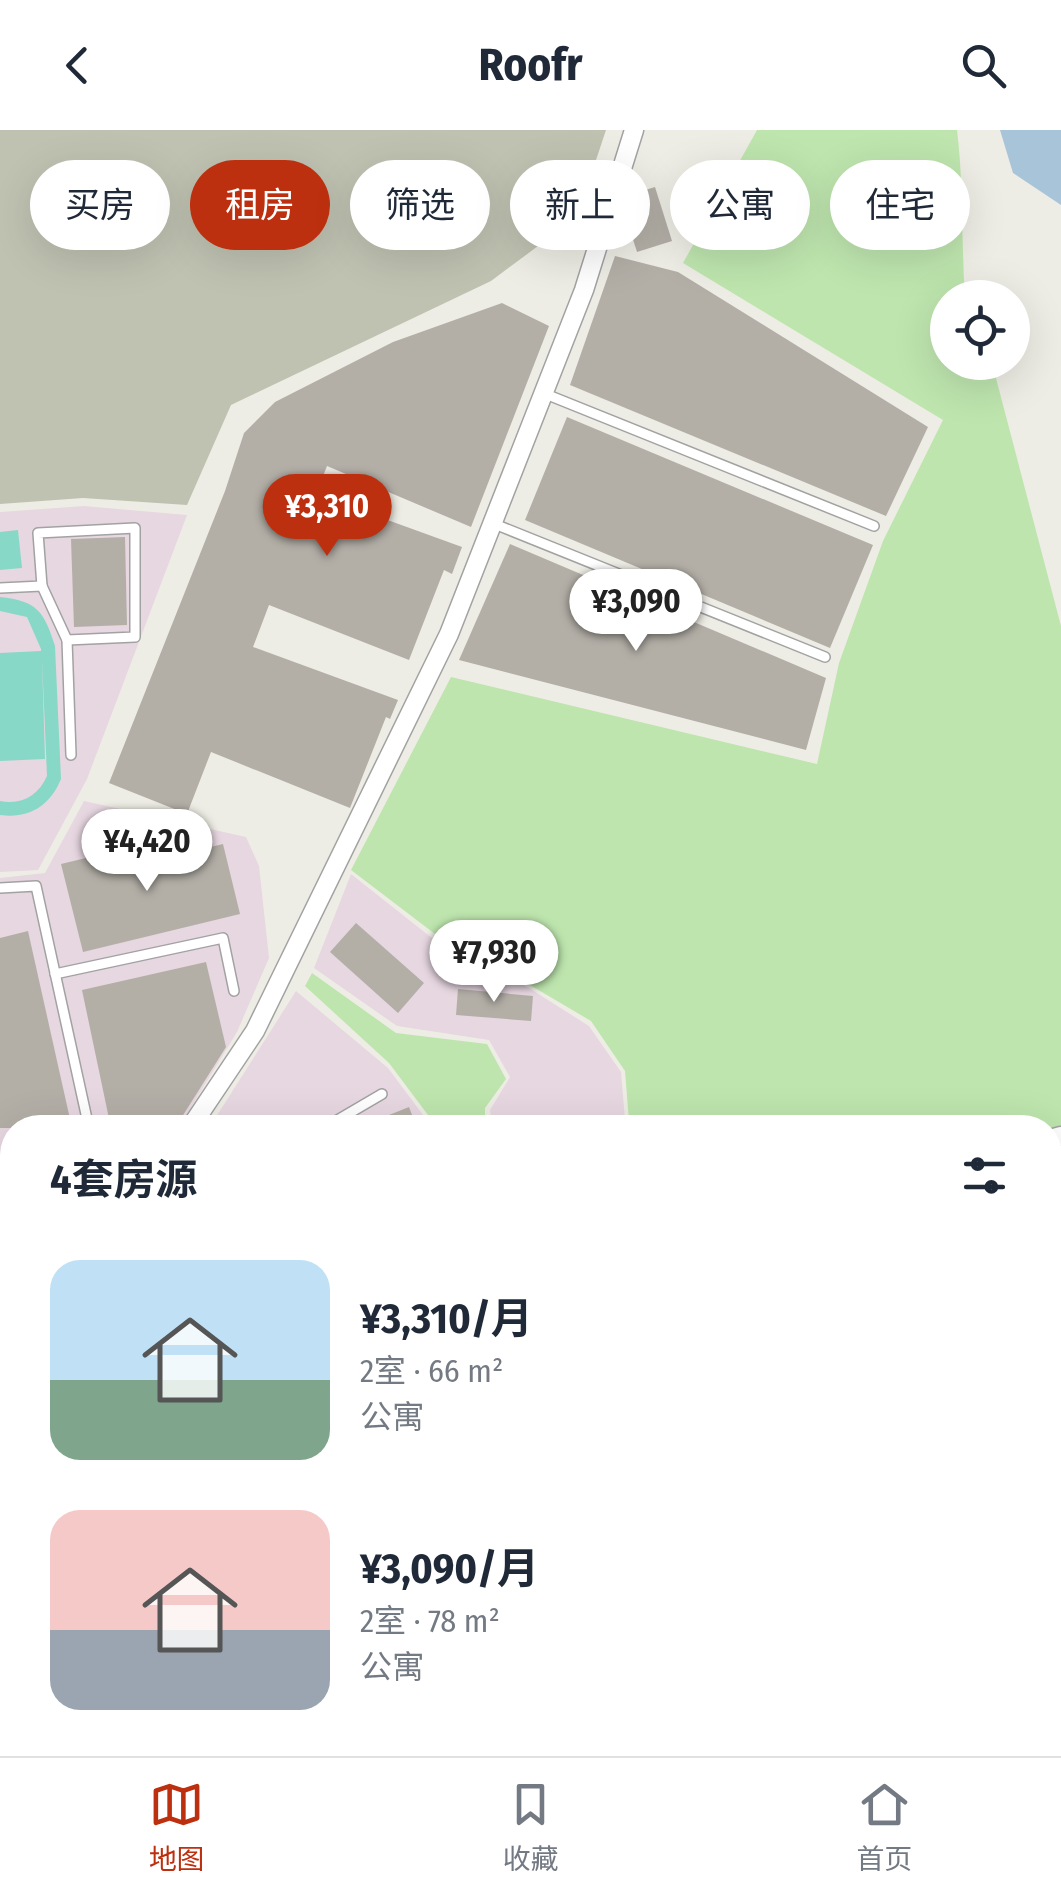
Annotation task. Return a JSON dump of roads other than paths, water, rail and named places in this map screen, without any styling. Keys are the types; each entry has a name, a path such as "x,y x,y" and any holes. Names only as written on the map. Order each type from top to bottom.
{"street":[{"path":"199,1115 255,1031 449,634 584,290 634,130"}],"lane":[{"path":"544,394 874,526"},
{"path":"492,523 824,657"},
{"path":"68,640 135,636 135,528 38,533 42,586 68,640 71,755"},
{"path":"0,588 42,586"},
{"path":"0,888 36,886 85,1115"},
{"path":"55,974 223,938 234,990"},
{"path":"346,1115 382,1094"}]}
